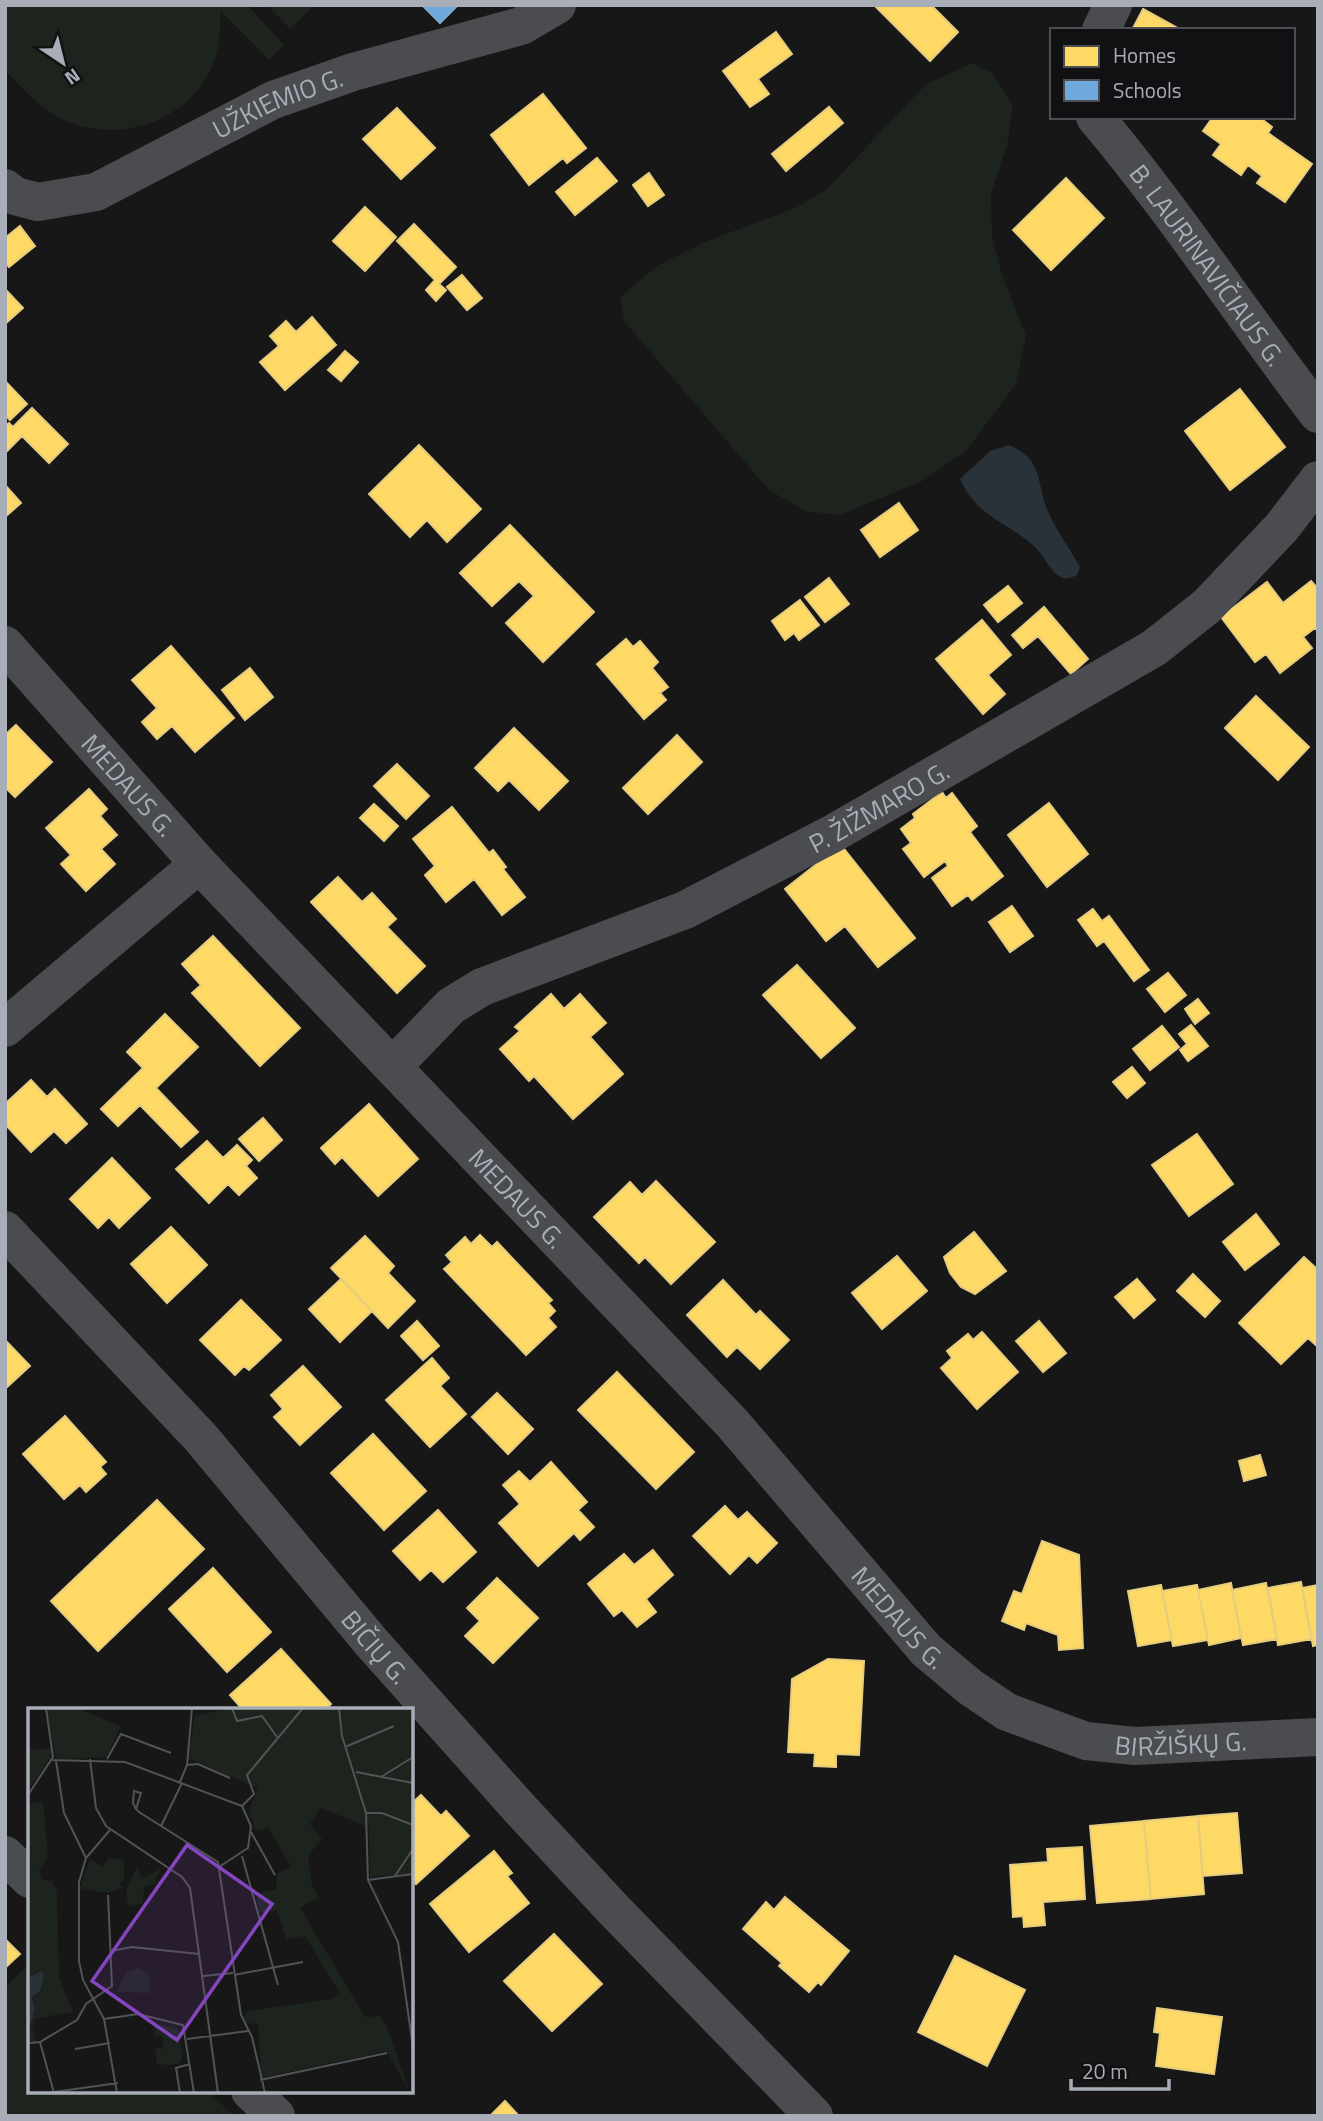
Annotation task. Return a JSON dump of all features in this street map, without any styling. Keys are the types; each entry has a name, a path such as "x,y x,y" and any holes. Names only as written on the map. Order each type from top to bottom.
{"street":[{"name":"UŽKIEMIO G.","path":"5,188 15,196 38,202 96,192 273,100 353,72 521,26 557,5"},
{"path":"1102,28 1113,5"},
{"name":"B. LAURINAVIČIAUS G.","path":"1097,119 1183,226 1256,334 1318,414"},
{"name":"P. ŽIŽMARO G.","path":"394,1065 451,1006 482,987 685,910 832,834 1154,648 1207,606 1282,527 1318,480"},
{"name":"MEDAUS G.","path":"5,645 199,864 394,1065 732,1423 926,1650 970,1688 1007,1712 1048,1728"},
{"path":"5,1028 199,864"},
{"name":"BIČIŲ G.","path":"5,1230 201,1438 372,1643 530,1820 814,2116"},
{"name":"BIRŽIŠKŲ G.","path":"1048,1728 1086,1741 1135,1746 1318,1737"},
{"path":"5,1855 28,1877"},
{"path":"252,2093 276,2116"}],"shaded area":[{"path":"5,5 247,5 284,45 269,60 220,10 220,36 214,62 204,82 189,99 172,113 131,128 109,130 87,127 66,121 48,111 5,70"},
{"path":"267,5 314,5 290,29"},
{"path":"973,63 993,74 1013,106 1007,145 991,194 992,237 1003,278 1026,336 1016,384 966,451 922,481 840,515 805,511 769,490 624,321 620,297 657,266 702,243 795,208 827,189 926,84"},
{"path":"1009,445 1029,458 1038,474 1049,514 1080,567 1077,575 1071,578 1057,575 1036,548 976,503 960,479 990,451"},
{"path":"28,1965 28,2093 210,2093 234,2116 5,2116 5,1988"}],"building: Homes":[{"path":"874,5 931,5 958,32 930,61"},
{"path":"1143,9 1177,28 1133,28"},
{"path":"776,32 792,54 758,79 769,94 750,107 723,71"},
{"path":"543,94 586,148 567,163 563,158 529,185 491,135"},
{"path":"829,107 843,123 786,171 772,154"},
{"path":"397,108 435,148 401,179 363,139"},
{"path":"1212,119 1262,119 1272,127 1268,133 1312,164 1285,202 1257,183 1262,176 1248,165 1241,175 1213,155 1221,144 1203,131"},
{"path":"597,158 617,181 575,215 556,192"},
{"path":"649,173 664,195 648,206 633,185"},
{"path":"1066,178 1104,218 1051,270 1013,230"},
{"path":"365,207 396,237 365,271 333,241"},
{"path":"414,224 456,267 439,284 446,290 436,301 426,290 435,280 397,241"},
{"path":"20,226 35,246 9,267 5,262 5,238"},
{"path":"462,275 482,298 467,310 447,287"},
{"path":"5,289 23,308 5,324"},
{"path":"312,317 336,345 285,390 260,362 279,346 270,336 286,321 296,332"},
{"path":"345,351 358,362 341,381 328,370"},
{"path":"5,381 27,404 10,420 5,415"},
{"path":"1240,389 1285,447 1230,490 1185,431"},
{"path":"32,408 68,444 49,463 22,436 5,453 5,426 9,423 13,427"},
{"path":"419,445 481,509 447,542 427,520 410,537 369,494"},
{"path":"5,485 21,503 5,517"},
{"path":"899,503 918,530 880,557 861,530"},
{"path":"510,525 594,612 543,662 506,623 534,596 519,581 492,606 460,573"},
{"path":"829,578 849,604 825,622 805,597"},
{"path":"1311,581 1318,589 1318,631 1315,628 1303,637 1312,648 1280,673 1266,654 1255,662 1221,617 1267,582 1283,603"},
{"path":"1008,586 1022,603 998,622 984,605"},
{"path":"800,600 819,625 799,640 794,633 785,640 772,621"},
{"path":"1044,607 1088,659 1071,674 1038,636 1023,648 1012,635"},
{"path":"982,620 1011,655 988,675 1005,694 983,714 936,659"},
{"path":"626,639 633,647 640,641 658,662 652,668 668,687 660,693 666,700 644,719 597,664"},
{"path":"171,646 234,718 195,752 172,726 157,739 142,722 157,708 132,680"},
{"path":"250,668 273,697 245,720 222,690"},
{"path":"1256,696 1309,747 1278,780 1225,728"},
{"path":"16,725 52,762 15,797 5,787 5,735"},
{"path":"514,728 568,781 539,810 509,780 498,791 475,768"},
{"path":"677,735 702,762 648,814 623,788"},
{"path":"397,764 429,796 406,819 374,786"},
{"path":"89,789 107,809 100,816 117,835 101,849 115,864 86,891 61,864 71,855 46,828"},
{"path":"942,792 946,798 952,793 977,826 970,832 1003,876 972,900 968,895 952,906 932,878 948,866 945,861 924,877 903,849 911,843 901,829 915,818 913,814"},
{"path":"1049,803 1088,854 1047,887 1008,835"},
{"path":"374,804 398,826 384,841 360,818"},
{"path":"452,807 489,853 493,850 506,867 503,869 525,897 502,915 474,879 446,902 425,875 435,866 413,839"},
{"path":"841,845 915,938 878,967 845,926 826,941 785,889"},
{"path":"338,877 362,902 372,893 396,919 387,927 425,966 397,993 311,902"},
{"path":"1012,906 1033,936 1010,952 989,922"},
{"path":"1093,909 1102,921 1109,916 1149,970 1134,981 1104,941 1097,946 1078,920"},
{"path":"213,936 300,1028 260,1066 192,993 201,985 182,964"},
{"path":"797,965 855,1028 821,1058 763,995"},
{"path":"1168,973 1186,995 1165,1012 1147,989"},
{"path":"551,994 564,1009 580,994 606,1023 590,1037 623,1074 573,1119 534,1076 529,1081 500,1049 520,1031 515,1027"},
{"path":"1198,999 1209,1013 1195,1024 1185,1009"},
{"path":"165,1014 198,1047 156,1088 198,1132 181,1147 140,1105 118,1126 101,1109 143,1068 127,1052"},
{"path":"1191,1025 1208,1046 1188,1061 1180,1050 1187,1044 1179,1034"},
{"path":"1162,1026 1179,1047 1150,1070 1133,1049"},
{"path":"1132,1067 1145,1083 1127,1098 1113,1082"},
{"path":"31,1080 47,1097 55,1089 87,1124 66,1143 54,1131 31,1152 5,1124 5,1104"},
{"path":"369,1104 418,1159 378,1196 342,1157 335,1164 321,1148"},
{"path":"263,1118 282,1140 259,1161 239,1139"},
{"path":"1197,1134 1233,1184 1189,1216 1152,1165"},
{"path":"207,1141 223,1158 237,1145 252,1160 246,1166 257,1178 239,1195 228,1184 209,1203 176,1169"},
{"path":"112,1158 150,1198 119,1228 109,1217 98,1228 70,1199"},
{"path":"656,1181 715,1242 671,1284 645,1257 639,1263 594,1217 630,1182 642,1195"},
{"path":"1256,1214 1279,1244 1245,1270 1223,1242"},
{"path":"171,1227 207,1265 167,1303 131,1264"},
{"path":"974,1232 1006,1271 975,1294 961,1287 950,1273 944,1257"},
{"path":"480,1235 492,1247 497,1242 552,1300 548,1303 555,1311 548,1318 556,1327 526,1355 444,1269 452,1262 446,1255 465,1237 471,1244"},
{"path":"365,1236 394,1266 388,1273 415,1301 388,1328 331,1268"},
{"path":"897,1256 927,1291 882,1329 852,1293"},
{"path":"1304,1257 1318,1270 1318,1347 1308,1338 1281,1364 1239,1323"},
{"path":"1193,1274 1220,1301 1205,1317 1177,1291"},
{"path":"341,1279 372,1311 340,1342 309,1309"},
{"path":"1137,1279 1155,1300 1134,1318 1115,1297"},
{"path":"723,1280 756,1315 760,1311 789,1340 760,1369 737,1347 727,1357 687,1315"},
{"path":"241,1300 281,1340 249,1370 244,1366 235,1375 200,1340"},
{"path":"417,1321 439,1346 423,1360 401,1336"},
{"path":"1039,1321 1066,1353 1043,1372 1016,1341"},
{"path":"982,1332 1018,1372 977,1409 941,1368 952,1358 947,1351 968,1334 973,1340"},
{"path":"5,1342 30,1366 5,1389"},
{"path":"432,1358 449,1378 440,1386 466,1414 430,1447 386,1400"},
{"path":"303,1366 341,1407 300,1445 274,1417 283,1409 271,1395"},
{"path":"617,1372 694,1452 656,1489 578,1410"},
{"path":"497,1393 533,1429 508,1454 472,1417"},
{"path":"65,1416 106,1462 100,1467 106,1474 86,1492 80,1485 64,1499 23,1454"},
{"path":"373,1434 426,1491 384,1530 331,1473"},
{"path":"1260,1455 1266,1475 1244,1481 1239,1461"},
{"path":"551,1462 587,1502 578,1510 594,1527 580,1540 574,1533 538,1566 499,1523 520,1504 503,1485 519,1471 530,1482"},
{"path":"157,1500 204,1549 98,1651 51,1601"},
{"path":"725,1506 738,1520 747,1512 777,1543 757,1563 749,1555 730,1574 693,1536"},
{"path":"438,1510 476,1552 443,1582 431,1570 420,1580 393,1551"},
{"path":"1042,1541 1079,1555 1083,1648 1059,1650 1058,1635 1026,1623 1024,1630 1002,1621 1014,1591 1022,1594"},
{"path":"653,1550 673,1575 646,1599 656,1612 637,1627 622,1610 614,1616 588,1584 624,1554 634,1565"},
{"path":"213,1568 271,1632 227,1672 169,1609"},
{"path":"497,1578 538,1618 493,1663 465,1636 480,1621 467,1608"},
{"path":"1301,1582 1312,1639 1278,1645 1268,1588"},
{"path":"1231,1583 1241,1638 1209,1645 1198,1590"},
{"path":"1266,1583 1277,1639 1243,1645 1232,1590"},
{"path":"1161,1585 1172,1640 1138,1646 1128,1591"},
{"path":"1197,1585 1208,1640 1173,1646 1162,1591"},
{"path":"1318,1585 1318,1645 1313,1646 1302,1588"},
{"path":"281,1649 331,1704 327,1708 241,1708 230,1695"},
{"path":"828,1659 864,1661 859,1755 836,1754 836,1767 814,1766 815,1753 788,1752 792,1679"},
{"path":"421,1795 441,1816 446,1811 469,1836 416,1884 413,1881 413,1802"},
{"path":"1237,1813 1242,1873 1203,1876 1198,1816"},
{"path":"1198,1816 1204,1894 1151,1899 1144,1821"},
{"path":"1144,1821 1151,1899 1097,1903 1090,1826"},
{"path":"1082,1847 1085,1899 1043,1902 1045,1925 1024,1927 1023,1916 1013,1917 1010,1865 1048,1862 1047,1849"},
{"path":"494,1851 512,1873 507,1876 529,1903 469,1952 430,1904"},
{"path":"785,1897 849,1951 821,1985 818,1982 809,1992 779,1966 782,1963 743,1929 766,1902 774,1910"},
{"path":"554,1934 602,1984 552,2031 504,1981"},
{"path":"5,1939 20,1954 5,1968"},
{"path":"955,1956 1025,1990 987,2066 918,2032"},
{"path":"1157,2008 1222,2017 1214,2074 1156,2066 1160,2033 1154,2032"},
{"path":"505,2101 519,2116 490,2116"}],"building: Schools":[{"path":"422,5 458,5 440,23"}]}
